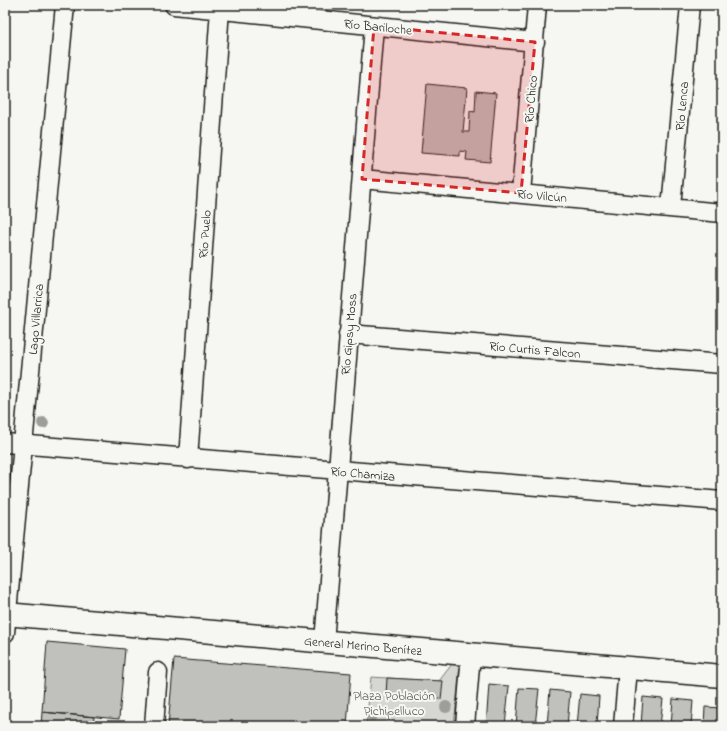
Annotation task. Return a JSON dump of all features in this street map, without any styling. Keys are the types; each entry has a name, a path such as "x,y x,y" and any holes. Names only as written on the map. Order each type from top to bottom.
{"street":[{"name":"Lago Villarrica","path":"6,621 65,5"},
{"name":"Río Bariloche","path":"174,5 535,42"},
{"name":"Río Chico","path":"521,193 538,5"},
{"name":"Río Lenca","path":"671,207 690,5"},
{"name":"Río Puelo","path":"188,459 220,9"},
{"name":"Río Gipsy Moss","path":"324,642 374,26"},
{"name":"Río Vilcún","path":"362,178 722,212"},
{"name":"Río Curtis Falcon","path":"348,334 722,364"},
{"name":"Río Chamiza","path":"5,443 722,501"},
{"name":"General Merino Benítez","path":"6,621 324,642 722,676"},
{"path":"465,726 471,654"},
{"path":"623,726 628,668"},
{"path":"154,726 158,672"}],"highlighted area":[{"path":"374,26 535,42 521,193 362,179"}],"green space":[{"name":"Plaza Población Pichipelluco","path":"452,664 460,665 454,726 366,726 371,677 439,681"}],"building":[{"path":"427,84 467,88 463,132 469,132 470,111 475,112 476,91 496,93 490,162 466,160 467,152 460,151 460,156 421,153"},
{"path":"47,642 125,649 119,719 42,712"},
{"path":"174,659 351,673 347,726 168,726"},
{"path":"387,678 443,681 441,699 386,695"},
{"path":"489,684 509,686 505,726 486,726"},
{"path":"519,688 539,689 535,726 516,726"},
{"path":"550,690 570,692 567,726 547,726"},
{"path":"580,694 599,696 597,726 577,726"},
{"path":"643,697 663,699 660,726 641,726"},
{"path":"673,699 693,701 691,726 671,726"},
{"path":"705,707 722,708 722,726 704,726"},
{"path":"42,712 94,717 93,726 41,726"}]}
